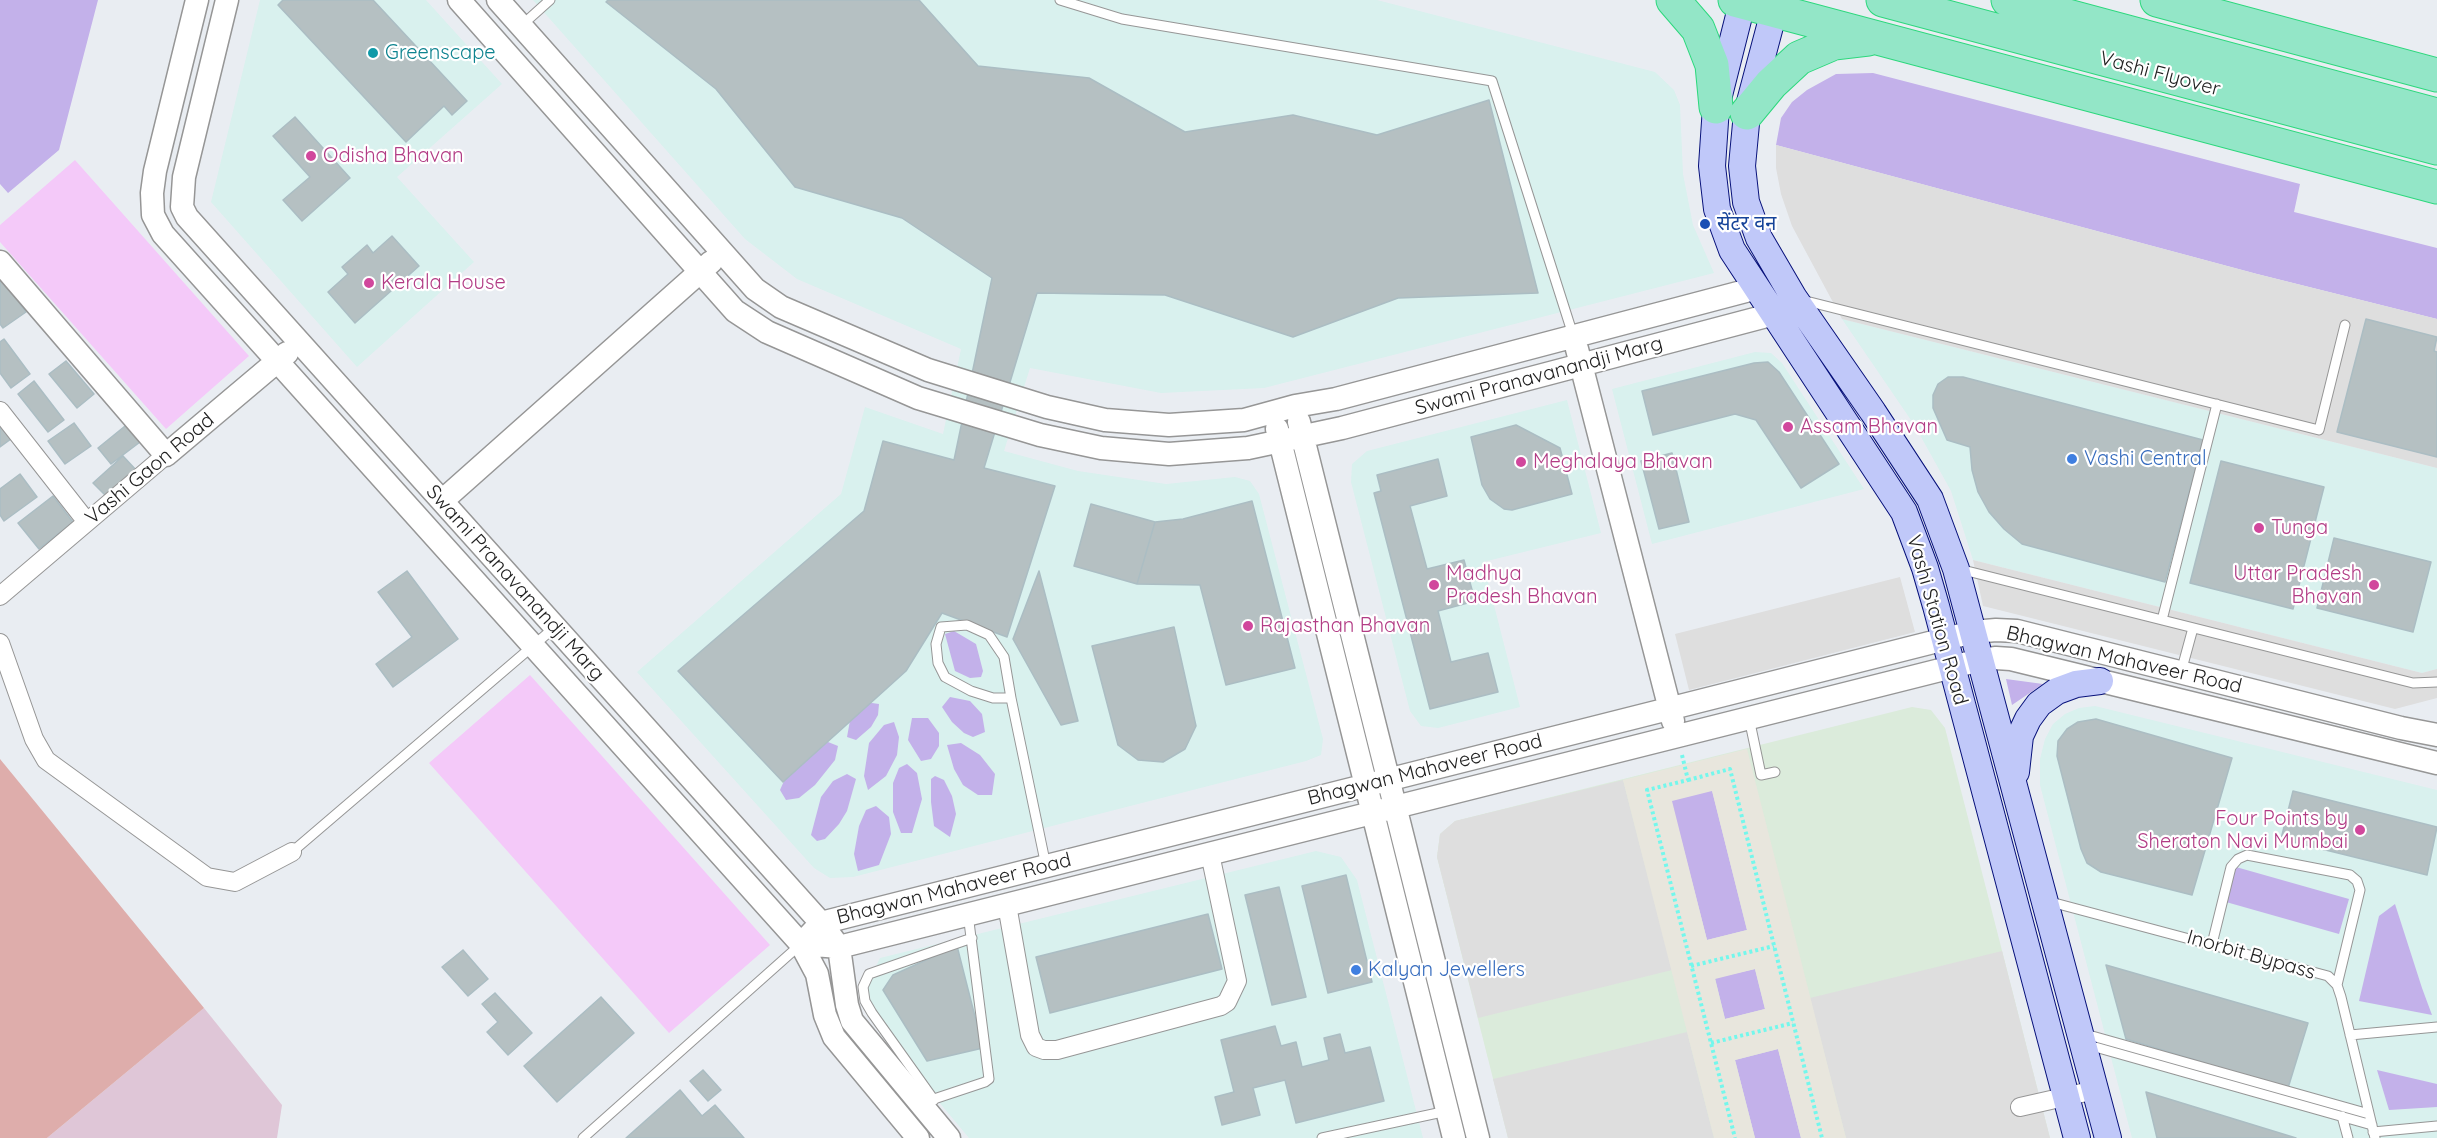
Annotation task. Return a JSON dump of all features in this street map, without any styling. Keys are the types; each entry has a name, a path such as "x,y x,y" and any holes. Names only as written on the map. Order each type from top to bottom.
{"highway":[{"path":"1673,0 1698,29 1732,110 1771,84 1800,58 1834,43 1876,38"},
{"name":"Vashi Flyover","path":"1883,0 2437,148"},
{"name":"Vashi Flyover","path":"2007,0 2437,114"},
{"path":"2157,0 2437,75"},
{"path":"1740,1 1776,5 1876,38 2437,187"}],"main road":[{"name":"Vashi Station Road","path":"1740,1 1732,110 1746,202 1759,237 1794,298 1873,411 1930,499 1956,568 2108,1138"},
{"name":"Vashi Station Road","path":"1776,5 1732,110 1712,166 1717,209 1732,250 1904,512 1925,568 1945,639 2078,1138"},
{"path":"1849,428 1873,411"},
{"path":"2016,791 2016,758 2020,736 2028,719 2039,704 2057,691 2076,684 2100,681"}],"street":[{"name":"Swami Pranavanandji Marg","path":"197,0 155,171 152,193 153,215 163,234 801,944 817,974 825,1015 834,1037 918,1138"},
{"name":"Swami Pranavanandji Marg","path":"227,0 184,177 182,207 187,217 821,923 839,947 847,1005 852,1021 927,1102 949,1138"},
{"name":"Swami Pranavanandji Marg","path":"459,0 735,311 767,332 918,398 1040,435 1101,448 1169,454 1248,448 1303,436 1774,314"},
{"name":"Swami Pranavanandji Marg","path":"498,0 755,289 781,307 928,370 1047,407 1105,420 1169,425 1244,420 1295,406 1336,399 1574,338 1757,288"},
{"path":"442,501 722,253"},
{"path":"0,262 166,455"},
{"path":"1574,338 1677,736"},
{"name":"Vashi Gaon Road","path":"0,596 299,342"},
{"path":"1295,406 1478,1138"},
{"path":"0,411 87,522"},
{"path":"1273,413 1454,1138"},
{"name":"Bhagwan Mahaveer Road","path":"801,944 821,923 1973,632 2017,631 2401,728 2437,735"},
{"path":"0,643 34,739 46,760 207,877 235,882 292,852"},
{"name":"Bhagwan Mahaveer Road","path":"801,944 839,947 1980,660 2011,659 2437,763"},
{"path":"1007,905 1030,1035 1036,1047 1044,1050 1057,1050 1221,1006 1227,1002 1237,981 1209,854"},
{"path":"1404,939 1427,934"},
{"path":"2020,1107 2095,1090"}],"lane":[{"path":"521,26 550,0"},
{"path":"1060,0 1122,19 1492,81 1574,338"},
{"path":"1794,298 2319,430 2345,325"},
{"path":"2162,620 2217,404"},
{"path":"1956,568 2413,683 2437,682"},
{"path":"1011,698 993,698 971,691 945,677 938,663 936,644 941,627 967,625 989,635 1004,657 1046,866"},
{"path":"292,852 555,627"},
{"path":"2181,672 2193,628"},
{"path":"1749,718 1761,775 1775,772"},
{"path":"2212,944 2230,867 2238,859 2247,855 2350,875 2357,881 2360,890 2337,985"},
{"name":"Inorbit Bypass","path":"2045,900 2328,976 2337,985 2373,1132"},
{"path":"968,914 972,938 990,1079 927,1102 865,1001 863,987 870,974 972,938"},
{"path":"583,1138 801,944"},
{"path":"2350,1035 2437,1026"},
{"path":"2081,1038 2369,1114"},
{"path":"2081,1038 2342,1116 2373,1132 2437,1126"},
{"path":"1322,1138 1447,1111"},
{"path":"2342,1116 2348,1138"}],"path":[{"path":"1677,736 1688,780"},
{"path":"1735,1138 1647,790 1730,770 1822,1138"},
{"path":"1691,966 1774,946"},
{"path":"1711,1043 1793,1023"}],"shaded area":[{"path":"0,0 98,0 59,150 8,193 0,184"},
{"path":"260,0 426,0 502,84 397,177 474,262 357,367 211,202"},
{"path":"533,0 1377,0 1655,72 1674,90 1680,105 1683,174 1693,225 1714,273 1264,388 1161,393 1030,368 1004,451 1078,471 1166,484 1235,477 1250,481 1259,494 1323,739 1321,755 1306,761 853,877 830,878 814,868 637,672 841,494 865,407 943,434 961,349 797,279 745,239"},
{"path":"1873,73 2300,184 2294,212 2437,248 2437,319 2257,274 1776,145 1781,118 1792,102 1807,90 1836,74"},
{"path":"1776,145 2257,274 2437,319 2437,468 1842,319 1792,226 1781,194 1776,168"},
{"path":"75,160 249,356 166,429 0,242 0,225"},
{"path":"1842,319 2437,468 2437,669 2422,673 1973,560 1951,491 1915,426"},
{"path":"1755,352 1771,353 1782,363 1864,489 1652,544 1612,389"},
{"path":"1567,400 1601,533 1483,562 1520,707 1438,728 1421,726 1410,711 1351,482 1352,464 1367,451"},
{"path":"1973,560 2422,673 2437,669 2437,698 2395,709 1983,606"},
{"path":"1900,577 1915,632 1689,690 1675,634"},
{"path":"954,631 976,644 983,671 981,677 970,678 955,671 945,634"},
{"path":"530,675 770,945 669,1033 429,763"},
{"path":"2006,679 2043,684 2012,705"},
{"path":"950,697 970,701 982,714 985,732 973,737 964,733 952,722 942,707"},
{"path":"865,702 879,704 878,715 871,727 856,740 847,737 851,715"},
{"path":"2095,706 2437,790 2437,1138 2132,1138 2040,785 2040,759 2045,739 2053,724 2065,714 2079,708"},
{"path":"1912,707 1931,710 1945,728 2050,1138 1508,1138 1437,857 1440,834 1455,821"},
{"path":"912,718 928,718 939,733 939,746 931,759 921,761 908,740"},
{"path":"894,722 899,737 897,755 886,776 868,790 864,776 869,743 884,725"},
{"path":"828,742 838,746 835,760 815,785 799,798 786,800 780,790 788,772"},
{"path":"961,743 980,755 995,774 992,795 978,795 963,785 954,769 947,745"},
{"path":"1747,749 1846,1138 1801,1138 1778,1049 1735,1060 1755,1138 1714,1138 1623,780","holes":["1712,791 1747,930 1707,940 1672,801","1755,969 1765,1009 1725,1019 1715,979"]},
{"path":"0,759 204,1008 47,1138 0,1138"},
{"path":"907,764 917,773 922,799 912,833 901,833 893,812 893,783 899,768"},
{"path":"847,774 856,779 847,811 825,839 817,841 811,835 821,797 833,781"},
{"path":"935,776 944,780 952,796 956,814 950,837 934,826 931,779"},
{"path":"1623,780 1672,970 1478,1018 1437,857 1440,834 1455,821"},
{"path":"1712,790 1747,930 1707,940 1671,800"},
{"path":"876,806 889,817 891,834 879,865 858,871 854,854 859,826 866,810"},
{"path":"1316,851 1341,857 1357,880 1423,1138 969,1138 872,1022 865,989 880,958"},
{"path":"2236,867 2349,899 2339,934 2226,902"},
{"path":"2395,904 2432,1015 2359,1001 2379,916"},
{"path":"2002,951 2050,1138 1846,1138 1810,998"},
{"path":"1755,969 1765,1009 1725,1019 1715,978"},
{"path":"204,1008 282,1105 277,1138 47,1138"},
{"path":"1687,1032 1714,1138 1508,1138 1493,1079"},
{"path":"1778,1049 1801,1138 1755,1138 1735,1060"},
{"path":"2377,1070 2437,1084 2437,1107 2389,1110"}],"building":[{"name":"Greenscape","path":"283,0 373,0 467,101 452,115 444,106 406,142 278,5"},
{"path":"608,0 919,0 978,66 1089,78 1185,132 1293,115 1377,135 1489,100 1538,293 1398,298 1293,337 1165,295 1037,293 984,468 1055,486 1007,637 942,613 906,671 783,782 678,671 864,511 883,441 954,460 992,278 902,218 795,187 716,89 606,2"},
{"name":"Odisha Bhavan","path":"295,117 350,178 302,221 283,200 310,177 273,136"},
{"name":"Kerala House","path":"392,236 419,266 355,323 328,292 348,274 342,267 367,245 373,253"},
{"path":"0,276 26,312 3,328 0,324"},
{"path":"2366,319 2437,337 2434,351 2437,352 2437,457 2337,432"},
{"path":"4,339 30,374 11,388 0,373 0,342"},
{"path":"66,361 94,394 77,408 49,374"},
{"name":"Assam Bhavan","path":"1768,362 1779,372 1839,464 1801,488 1756,420 1735,414 1653,435 1642,391 1754,363"},
{"path":"1948,377 1963,377 2203,440 2165,582 2022,544 2004,529 1989,512 1978,492 1972,470 1970,447 1947,440 1933,408 1933,395 1938,384"},
{"path":"34,381 64,420 48,432 18,394"},
{"path":"130,422 144,439 111,464 98,448"},
{"path":"74,423 91,446 65,464 48,441"},
{"path":"0,424 11,439 0,447"},
{"name":"Meghalaya Bhavan","path":"1516,425 1560,448 1572,494 1512,510 1504,509 1490,499 1482,485 1471,437"},
{"path":"1672,453 1689,522 1659,529 1641,461"},
{"path":"123,456 137,471 107,497 93,483"},
{"name":"Madhya Pradesh Bhavan","path":"1438,459 1447,496 1410,506 1427,569 1464,560 1475,601 1438,611 1451,662 1488,653 1498,692 1430,709 1374,493 1381,491 1377,475"},
{"path":"2221,461 2324,487 2293,609 2190,583"},
{"path":"20,474 37,497 4,521 0,515 0,489"},
{"path":"53,496 73,522 39,549 18,523"},
{"name":"Rajasthan Bhavan","path":"1252,501 1295,668 1226,685 1200,585 1137,584 1155,522 1183,519"},
{"path":"1091,504 1155,522 1137,584 1074,566"},
{"name":"Uttar Pradesh Bhavan","path":"2334,538 2431,562 2413,632 2317,608"},
{"path":"407,571 458,639 393,687 376,664 412,637 378,592"},
{"path":"1039,571 1078,721 1061,725 1013,639"},
{"path":"1174,627 1196,726 1185,749 1163,762 1138,760 1118,745 1092,646"},
{"path":"2096,719 2232,758 2192,895 2101,872 2087,863 2081,849 2057,756 2058,741 2067,729 2078,722"},
{"name":"Four Points by Sheraton Navi Mumbai","path":"2293,791 2437,827 2427,875 2281,839"},
{"path":"1346,875 1372,982 1328,993 1302,886"},
{"path":"1279,887 1306,997 1272,1005 1245,895"},
{"path":"1208,914 1222,969 1050,1013 1036,957"},
{"path":"957,946 983,1048 927,1061 883,990 893,975"},
{"path":"463,950 488,979 468,996 442,967"},
{"path":"2106,965 2308,1023 2288,1088 2126,1039"},
{"path":"495,993 532,1033 508,1055 487,1032 498,1022 482,1004"},
{"path":"601,997 634,1033 557,1102 524,1066"},
{"path":"1275,1026 1281,1046 1296,1042 1302,1067 1329,1060 1324,1038 1340,1034 1345,1053 1370,1047 1384,1101 1296,1123 1285,1080 1253,1088 1260,1115 1222,1125 1215,1097 1234,1092 1221,1040"},
{"path":"703,1070 721,1090 708,1101 690,1081"},
{"path":"680,1090 702,1116 715,1105 744,1138 626,1138"},
{"path":"2146,1092 2296,1138 2157,1138"}],"place":[{"name":"Greenscape","path":"373,53"},
{"name":"Odisha Bhavan","path":"311,156"},
{"name":"सेंटर वन","path":"1705,224"},
{"name":"Kerala House","path":"369,283"},
{"name":"Assam Bhavan","path":"1788,427"},
{"name":"Vashi Central","path":"2072,459"},
{"name":"Meghalaya Bhavan","path":"1521,462"},
{"name":"Tunga","path":"2259,528"},
{"name":"Madhya Pradesh Bhavan","path":"1434,585"},
{"name":"Uttar Pradesh Bhavan","path":"2374,585"},
{"name":"Rajasthan Bhavan","path":"1248,626"},
{"name":"Four Points by Sheraton Navi Mumbai","path":"2360,830"},
{"name":"Kalyan Jewellers","path":"1356,970"}]}
